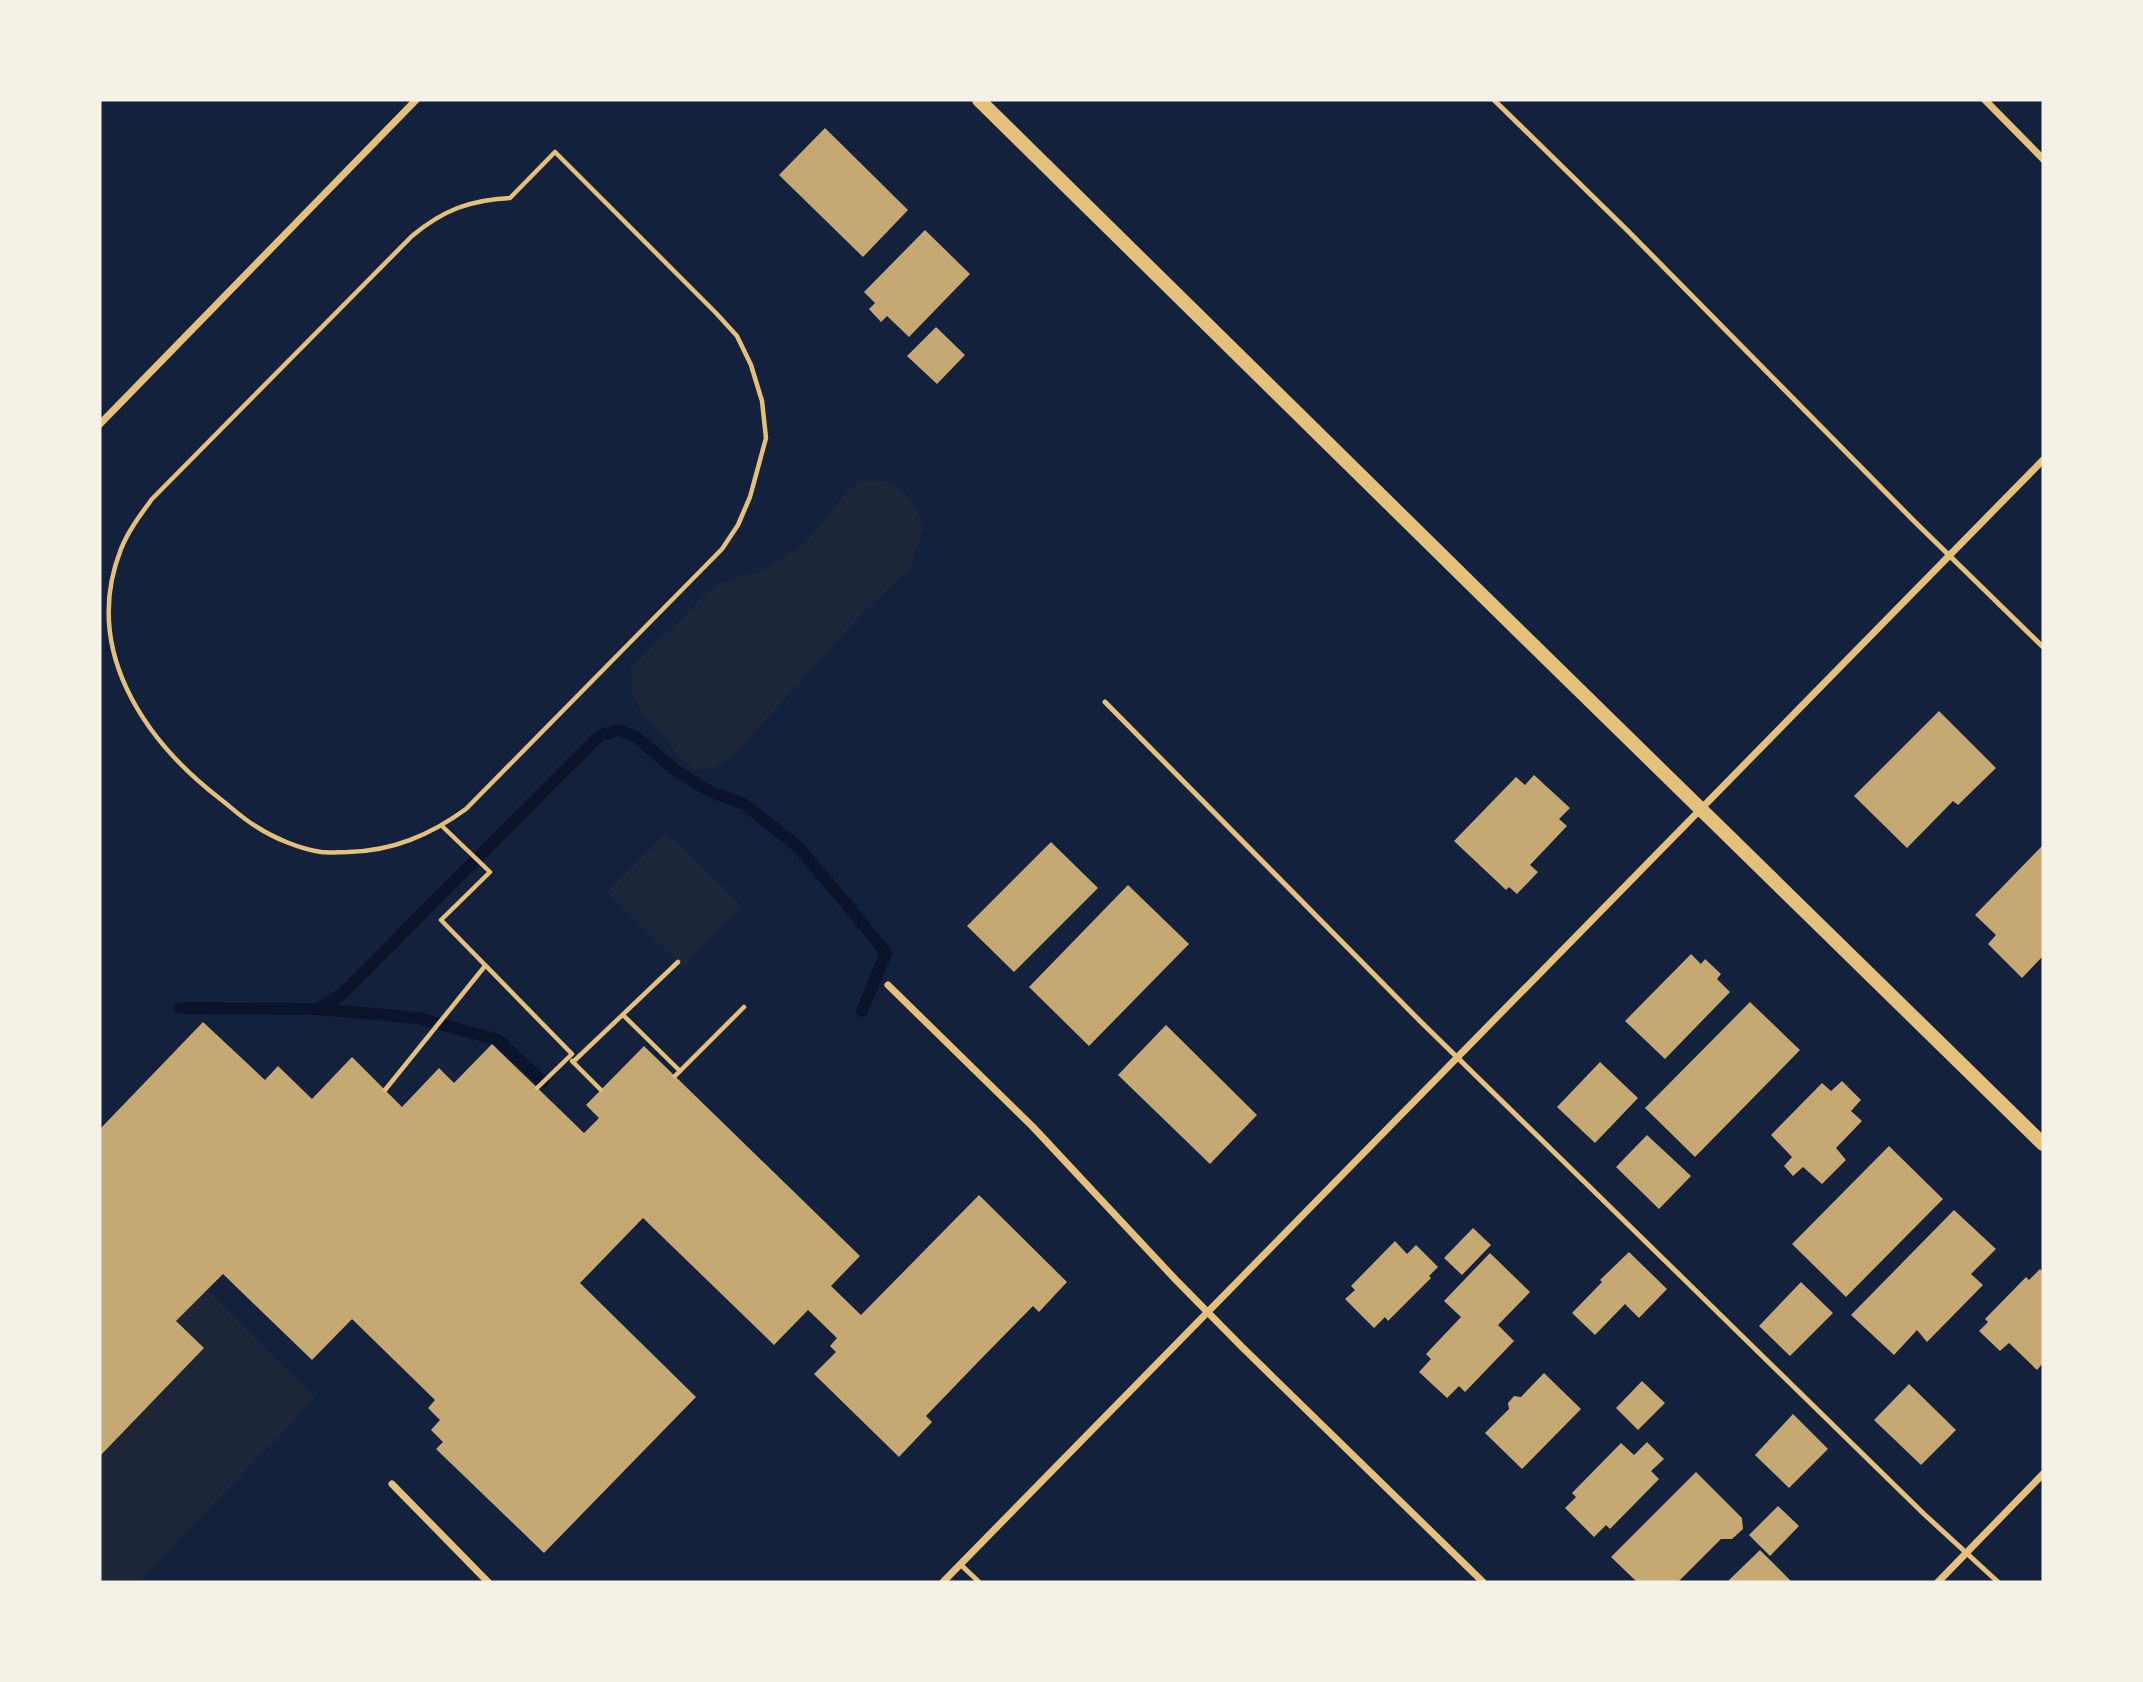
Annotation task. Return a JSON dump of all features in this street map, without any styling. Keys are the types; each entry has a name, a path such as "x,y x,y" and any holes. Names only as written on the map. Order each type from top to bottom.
{"main road":[{"path":"979,100 1700,811 2043,1144"}],"street":[{"path":"100,424 416,100"},
{"path":"1985,100 2043,159"},
{"path":"943,1582 2043,460"},
{"path":"888,985 1033,1127 1175,1279 1483,1582"},
{"path":"1938,1582 2043,1474"},
{"path":"392,1484 488,1582"}],"lane":[{"path":"1494,100 2043,647"},
{"path":"1105,702 1458,1057 1924,1514 1998,1582"},
{"path":"960,1564 979,1582"}],"path":[{"path":"555,152 737,337 751,365 762,401 766,438 750,497 738,525 722,549 466,809 442,826 398,846 364,851 321,852 288,842 257,828 210,791 179,762 149,728 131,701 118,671 111,644 109,614 112,583 121,548 136,520 152,499 412,236 430,221 457,207 483,199 510,198 555,152"},
{"path":"442,826 490,872 440,920 572,1054 537,1088"},
{"path":"573,1062 678,962"},
{"path":"385,1090 485,966"},
{"path":"675,1076 744,1007"},
{"path":"623,1015 680,1071"},
{"path":"568,1057 601,1090"}],"shaded area":[{"path":"860,481 889,482 906,494 914,507 924,526 911,568 863,613 734,755 714,768 694,769 680,758 645,717 632,695 631,668 720,582 766,570 802,546 844,495"},
{"path":"666,832 742,907 683,967 607,892"},
{"path":"100,1182 315,1398 139,1582 100,1582"}],"building":[{"path":"825,128 908,210 863,257 779,175"},
{"path":"925,230 970,274 909,337 887,316 881,322 869,309 875,303 864,292"},
{"path":"936,327 965,355 937,384 907,356"},
{"path":"1939,711 1996,768 1958,805 1953,801 1907,848 1854,796"},
{"path":"1534,775 1570,808 1559,819 1567,826 1530,865 1538,872 1517,894 1509,887 1506,890 1454,841 1516,777 1525,785"},
{"path":"1051,842 1098,888 1014,972 967,926"},
{"path":"2043,845 2043,956 2022,978 1988,944 1996,935 1975,915"},
{"path":"1128,885 1189,944 1089,1046 1029,987"},
{"path":"1691,954 1701,964 1705,959 1721,974 1717,979 1730,992 1665,1059 1625,1021"},
{"path":"1750,1002 1800,1050 1695,1157 1645,1108"},
{"path":"203,1022 265,1080 278,1066 312,1099 352,1057 402,1107 439,1068 454,1083 492,1044 584,1133 599,1118 586,1105 644,1046 860,1256 831,1286 861,1315 979,1195 1067,1282 1039,1312 1033,1306 926,1416 932,1422 899,1457 814,1374 836,1352 830,1346 837,1338 808,1310 774,1345 643,1218 580,1283 696,1397 544,1553 436,1449 443,1442 431,1430 440,1420 428,1408 435,1400 352,1319 312,1360 223,1274 176,1321 204,1348 100,1456 100,1129"},
{"path":"1166,1025 1257,1115 1210,1164 1118,1075"},
{"path":"1600,1062 1638,1098 1595,1143 1557,1107"},
{"path":"1842,1081 1861,1100 1851,1111 1862,1121 1836,1148 1846,1160 1822,1184 1803,1167 1793,1176 1784,1166 1792,1157 1771,1135 1822,1083 1831,1091"},
{"path":"1647,1135 1691,1176 1659,1209 1616,1167"},
{"path":"1889,1146 1943,1199 1846,1297 1792,1244"},
{"path":"1954,1210 1996,1249 1971,1274 1983,1285 1927,1342 1917,1330 1894,1355 1851,1315"},
{"path":"1473,1228 1491,1245 1462,1275 1444,1258"},
{"path":"1395,1241 1407,1254 1416,1245 1438,1267 1429,1276 1431,1278 1388,1321 1385,1317 1374,1328 1345,1299 1355,1290 1351,1286"},
{"path":"1629,1252 1667,1289 1639,1318 1625,1304 1595,1335 1572,1313"},
{"path":"1490,1253 1530,1292 1498,1325 1514,1341 1465,1392 1459,1386 1447,1398 1419,1372 1431,1359 1426,1354 1461,1317 1444,1301"},
{"path":"2040,1269 2043,1272 2043,1363 2037,1370 2009,1343 2000,1351 1979,1331 1988,1322 1985,1319 2026,1277 2029,1280"},
{"path":"1801,1282 1833,1313 1790,1356 1759,1326"},
{"path":"1544,1373 1581,1409 1522,1469 1485,1433 1509,1409 1508,1403 1514,1396 1521,1397"},
{"path":"1642,1381 1665,1403 1638,1430 1616,1408"},
{"path":"1909,1384 1956,1430 1921,1465 1874,1420"},
{"path":"1793,1414 1828,1449 1789,1488 1755,1455"},
{"path":"1647,1442 1664,1459 1651,1471 1659,1479 1610,1529 1606,1525 1594,1537 1565,1508 1576,1497 1572,1493 1621,1443 1634,1455"},
{"path":"1696,1472 1742,1518 1743,1529 1732,1539 1721,1539 1678,1582 1637,1582 1611,1557"},
{"path":"1778,1506 1799,1526 1770,1556 1749,1535"},
{"path":"1760,1550 1792,1582 1727,1582"}],"waterway":[{"path":"180,1008 318,1009 341,995 599,736 619,730 636,737 675,770 709,791 744,804 797,846 886,953 862,1011"},
{"path":"318,1009 419,1018 498,1040 543,1082"}]}
